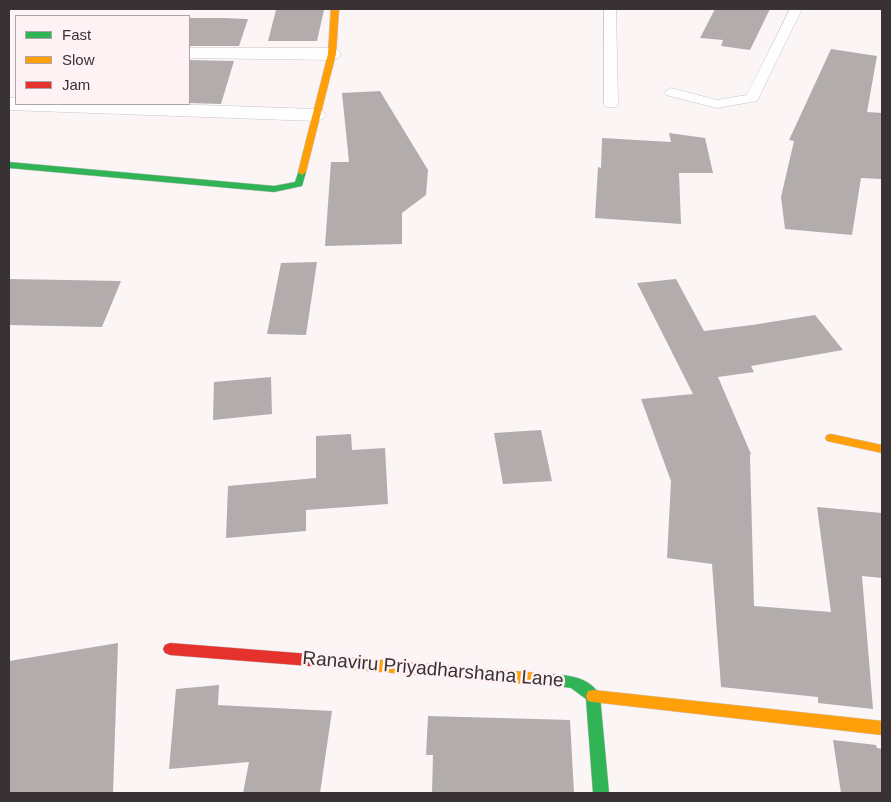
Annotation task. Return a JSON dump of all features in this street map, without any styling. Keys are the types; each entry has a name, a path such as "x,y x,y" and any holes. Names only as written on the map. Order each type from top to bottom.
{"street":[{"path":"9,164 274,189 299,184 332,54 335,9"},
{"path":"190,53 332,54"},
{"path":"35,105 316,116"},
{"path":"831,438 882,449"},
{"name":"Ranaviru Priyadharshana Lane","path":"170,649 574,682 593,696"},
{"path":"601,793 593,696 882,728"}],"lane":[{"path":"610,9 610,104"},
{"path":"671,92 717,104 752,98 796,9"}],"building":[{"path":"715,9 770,9 750,50 721,46 723,40 700,38"},
{"path":"276,10 324,10 317,41 268,41"},
{"path":"190,18 248,19 239,46 190,46"},
{"path":"831,49 877,56 867,112 882,113 882,179 861,178 852,235 785,229 781,197 794,141 789,140"},
{"path":"190,60 234,61 221,104 190,103"},
{"path":"380,91 428,170 426,195 402,213 402,244 325,246 331,162 349,162 342,93"},
{"path":"669,133 705,138 713,173 679,173 681,224 595,218 598,167 601,168 602,138 671,142"},
{"path":"317,262 306,335 267,334 281,263"},
{"path":"9,279 121,281 102,327 9,325"},
{"path":"676,279 704,331 815,315 843,350 751,366 754,372 718,377 751,454 754,606 831,612 817,507 882,513 882,578 862,576 873,709 818,703 818,697 721,687 712,564 667,558 671,481 641,399 693,394 637,283"},
{"path":"271,377 272,414 213,420 214,382"},
{"path":"541,430 552,481 503,484 494,433"},
{"path":"351,434 352,450 385,448 388,504 306,510 306,531 226,538 228,486 316,478 316,436"},
{"path":"118,643 113,793 9,793 9,661"},
{"path":"219,685 218,705 332,711 320,793 243,793 249,762 169,769 176,689"},
{"path":"428,716 570,720 574,793 432,793 433,755 426,755"},
{"path":"833,740 876,745 877,748 882,749 882,793 841,793"}],"traffic: fast":[{"path":"9,165 274,189 299,184 302,172"},
{"path":"550,680 574,682 593,696 601,793"}],"traffic: slow":[{"path":"302,172 332,54 335,9"},
{"path":"831,438 882,449"},
{"path":"322,661 550,680"},
{"path":"593,696 882,728"}],"traffic: jam":[{"path":"170,649 322,661"}]}
